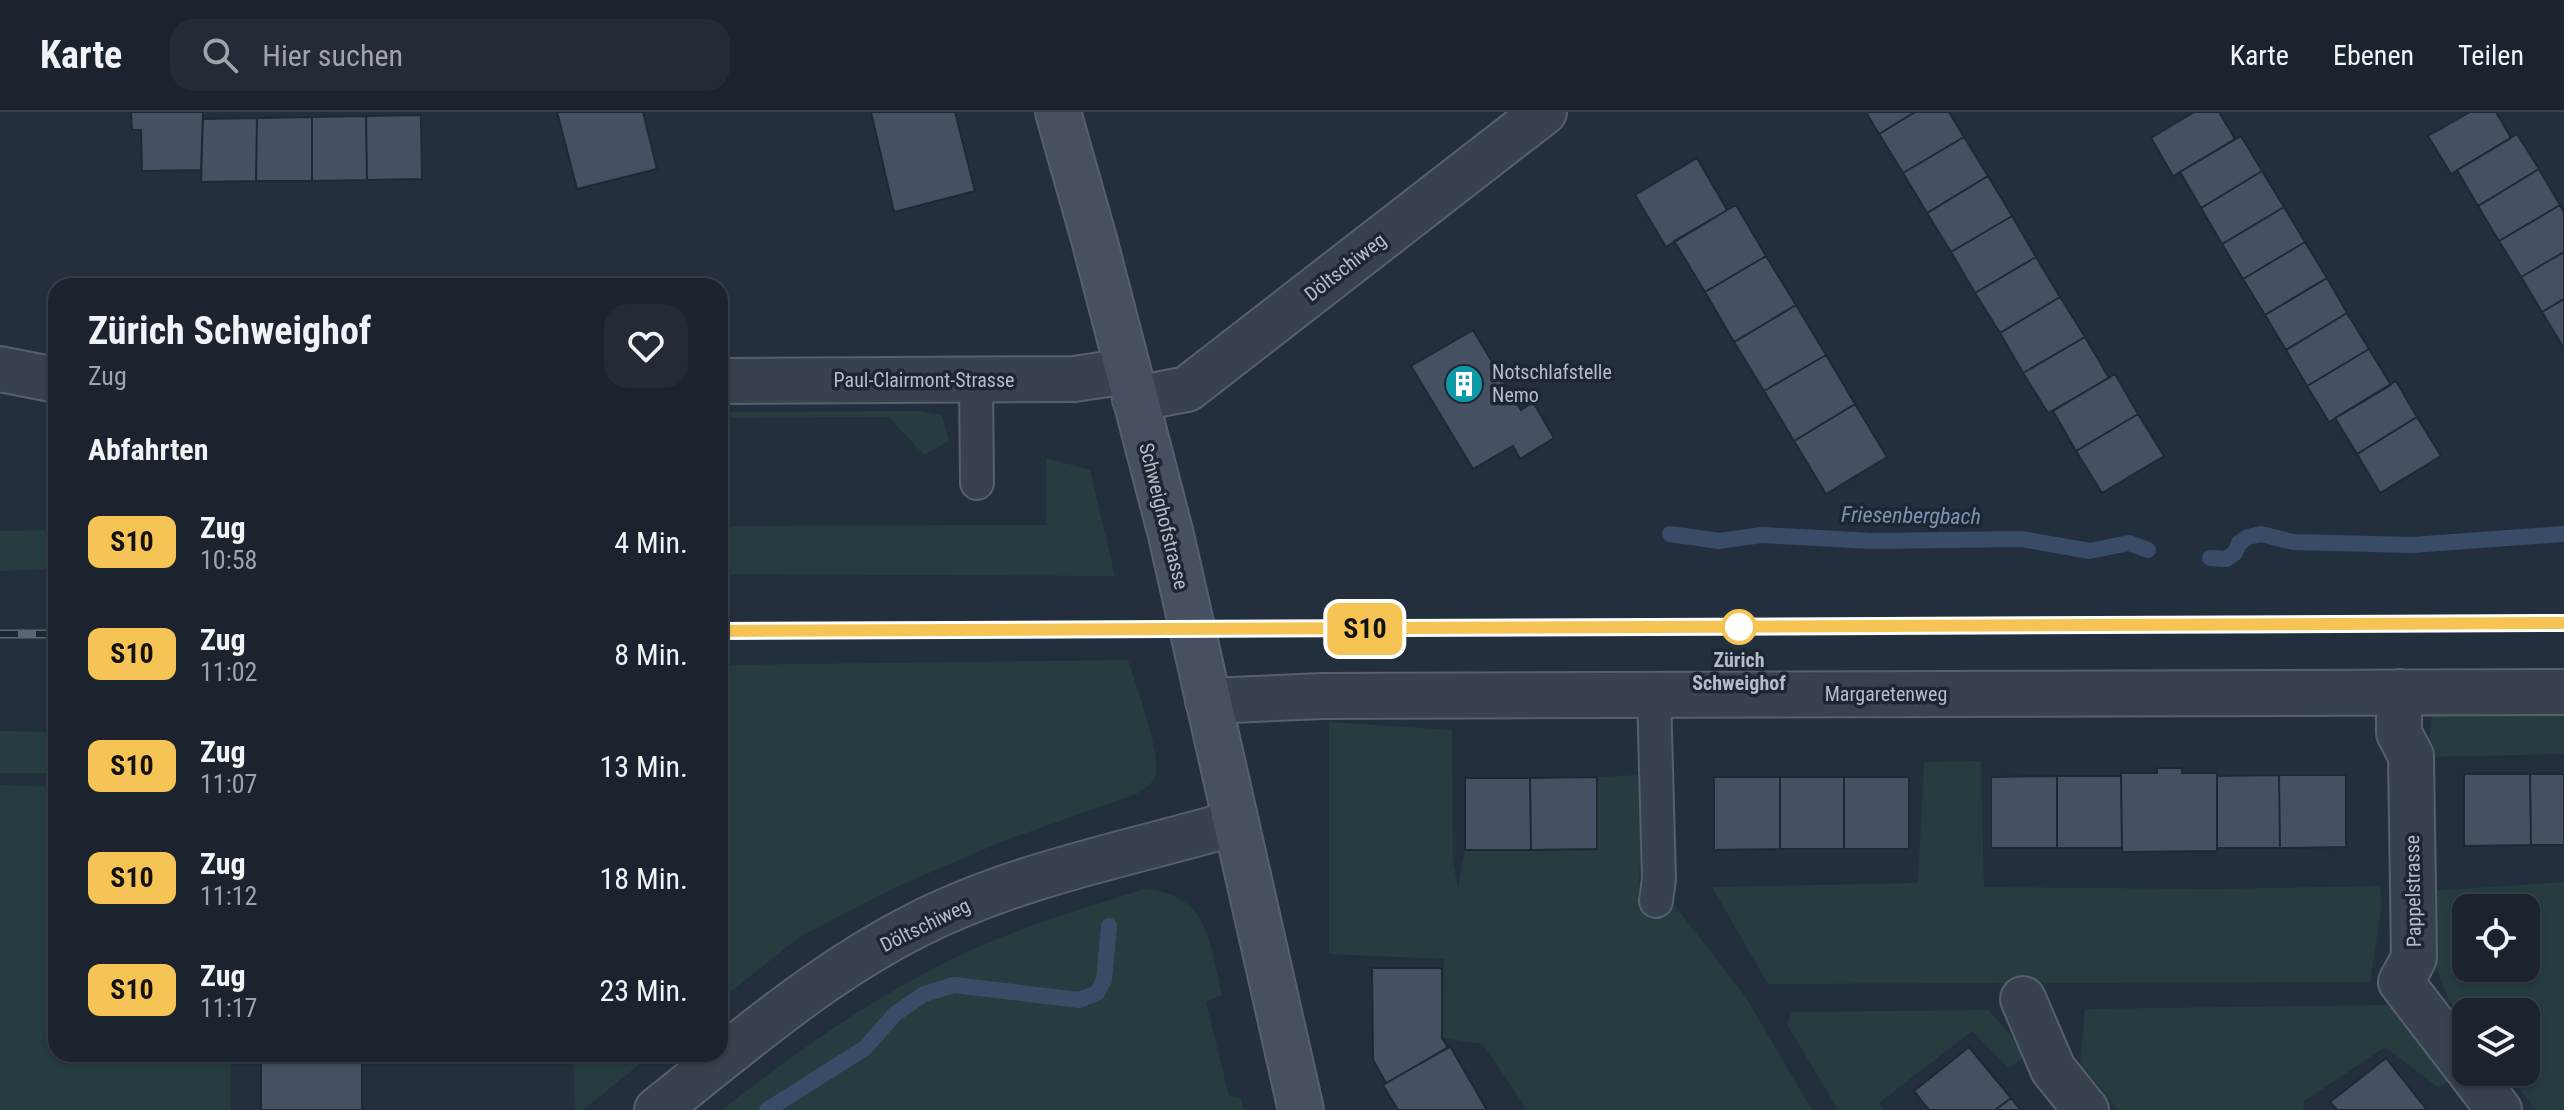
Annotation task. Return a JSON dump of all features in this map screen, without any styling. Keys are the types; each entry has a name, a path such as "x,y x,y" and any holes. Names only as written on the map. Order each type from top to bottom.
{"main road":[{"name":"Schweighofstrasse","path":"1058,112 1171,535 1301,1110"}],"street":[{"name":"Döltschiweg","path":"1132,385 1187,389 1544,112"},
{"path":"0,369 48,378"},
{"name":"Paul-Clairmont-Strasse","path":"728,381 1074,379 1132,385"},
{"name":"Pappelstrasse","path":"2399,692 2399,733 2411,756 2414,958 2401,982 2452,1049"},
{"name":"Margaretenweg","path":"1208,701 1339,696 2564,692"},
{"name":"Döltschiweg","path":"728,1054 815,985 914,926 1013,885 1235,823"},
{"path":"2023,999 2053,1069 2086,1110"},
{"name":"Döltschiweg","path":"657,1110 718,1062"},
{"name":"Pappelstrasse","path":"2480,1086 2499,1110"}],"lane":[{"path":"976,379 977,483"},
{"path":"1654,695 1659,879 1656,901"}],"green space":[{"path":"919,411 942,415 949,441 924,455 889,417 728,418 728,412"},
{"path":"1046,458 1090,470 1115,576 728,574 728,526 1046,525"},
{"path":"48,530 48,569 0,571 0,531"},
{"path":"1128,660 1155,754 1155,777 1150,785 1136,794 1006,840 894,888 801,936 728,994 728,665"},
{"path":"2433,710 2564,710 2564,754 2427,757"},
{"path":"1329,722 1452,730 1453,863 1458,886 1465,850 1597,777 1642,775 1639,896 1675,906 1745,996 1812,1110 1527,1110 1483,1044 1442,1038 1444,959 1329,954"},
{"path":"0,731 48,732 48,773 0,773"},
{"path":"1981,761 1984,887 2213,889 2380,886 2382,904 2370,982 1768,984 1712,887 1918,883 1924,762"},
{"path":"0,785 48,787 48,1062 231,1062 230,1110 0,1110"},
{"path":"2564,882 2564,1110 2536,1110 2517,1086 2540,1086 2540,998 2452,998 2452,1004 2428,947 2432,891"},
{"path":"1144,889 1166,893 1182,901 1203,924 1222,995 1206,1002 1229,1096 1241,1098 1244,1110 722,1110 832,1029 950,960 1046,921"},
{"path":"2387,1005 2452,1069 2452,1078 2439,1088 2385,1047 2304,1101 2303,1110 2118,1110 2080,1063 2085,1009"},
{"path":"1988,1010 2028,1054 2009,1068 1972,1031 1879,1103 1884,1110 1838,1110 1787,1024 1792,1012"},
{"path":"573,1062 642,1062 583,1110 575,1110"}],"building":[{"path":"131,112 203,112 201,170 142,171 141,130 132,130"},
{"path":"557,112 643,112 657,169 577,189"},
{"path":"871,112 955,112 975,191 894,212"},
{"path":"1866,112 1915,112 1879,134"},
{"path":"1915,112 1949,112 1964,137 1903,173 1879,134"},
{"path":"2194,112 2219,112 2235,139 2173,176 2151,138"},
{"path":"2470,112 2496,112 2511,138 2451,174 2428,136"},
{"path":"421,115 422,179 367,180 366,116"},
{"path":"366,116 367,180 312,181 312,117"},
{"path":"312,117 312,181 256,181 257,118"},
{"path":"257,118 256,181 201,182 203,119"},
{"path":"2517,134 2539,169 2478,206 2457,170"},
{"path":"2241,136 2262,171 2201,208 2180,172"},
{"path":"1964,137 1988,176 1927,213 1903,173"},
{"path":"1697,158 1727,210 1666,247 1635,195"},
{"path":"2539,169 2560,205 2499,241 2478,206"},
{"path":"2262,171 2284,207 2222,244 2201,208"},
{"path":"1988,176 2012,216 1951,252 1927,213"},
{"path":"1736,205 1766,256 1705,292 1674,241"},
{"path":"2560,205 2564,212 2564,252 2521,277 2499,241"},
{"path":"2284,207 2305,242 2243,279 2222,244"},
{"path":"2012,216 2036,257 1975,293 1951,252"},
{"path":"2305,242 2327,278 2265,315 2243,279"},
{"path":"2564,252 2564,299 2542,312 2521,277"},
{"path":"1766,256 1796,305 1734,342 1705,292"},
{"path":"2036,257 2060,297 2000,333 1975,293"},
{"path":"2327,278 2347,313 2286,350 2265,315"},
{"path":"2060,297 2085,337 2023,373 2000,333"},
{"path":"2564,299 2564,347 2563,347 2542,312"},
{"path":"1796,305 1826,355 1764,391 1734,342"},
{"path":"2347,313 2369,349 2307,386 2286,350"},
{"name":"Notschlafstelle Nemo","path":"1473,330 1521,410 1533,402 1554,438 1520,459 1513,446 1473,469 1411,366"},
{"path":"2085,337 2109,378 2048,413 2023,373"},
{"path":"2369,349 2391,385 2329,422 2307,386"},
{"path":"1826,355 1855,404 1794,441 1764,391"},
{"path":"2115,374 2138,414 2076,451 2053,411"},
{"path":"2396,381 2417,417 2357,454 2335,418"},
{"path":"1855,404 1887,457 1826,494 1794,441"},
{"path":"2138,414 2164,456 2102,493 2076,451"},
{"path":"2417,417 2441,456 2380,493 2357,454"},
{"path":"2157,768 2182,768 2182,773 2217,773 2217,851 2122,852 2121,773 2157,773"},
{"path":"2464,774 2530,774 2531,845 2464,846"},
{"path":"2530,774 2564,774 2564,845 2531,845"},
{"path":"2279,775 2280,848 2217,848 2217,776"},
{"path":"2279,775 2346,775 2346,847 2280,848"},
{"path":"2057,776 2121,776 2122,848 2057,848"},
{"path":"2057,776 2057,848 1991,848 1991,777"},
{"path":"1597,777 1597,849 1531,850 1530,778"},
{"path":"1714,777 1780,777 1780,849 1714,850"},
{"path":"1780,777 1844,777 1844,849 1780,849"},
{"path":"1844,777 1909,777 1909,849 1844,849"},
{"path":"1465,778 1530,778 1531,850 1465,850"},
{"path":"1372,968 1442,968 1442,1038 1448,1048 1386,1083 1373,1060"},
{"path":"1450,1046 1487,1110 1398,1110 1383,1085"},
{"path":"1969,1047 2011,1098 1995,1110 1929,1110 1914,1091"},
{"path":"2386,1058 2427,1110 2337,1110 2330,1102"},
{"path":"261,1062 362,1062 362,1110 261,1110"},
{"path":"2011,1098 2021,1110 1995,1110"}],"waterway":[{"name":"Friesenbergbach","path":"1670,534 1719,541 1762,535 1873,541 2022,539 2090,551 2129,543 2148,550"},
{"name":"Friesenbergbach","path":"2210,558 2226,559 2235,553 2239,543 2261,534 2293,542 2412,545 2564,534"},
{"name":"Friesenbergbach","path":"767,1110 865,1048 895,1014 924,994 954,985 1079,1000 1097,993 1104,980 1109,926"}],"railway":[{"path":"728,631 2564,623"},
{"path":"0,634 48,634"}],"train":[{"name":"S10","path":"728,631 2564,623"}],"place":[{"name":"Notschlafstelle Nemo","path":"1464,384"},
{"name":"Zürich Schweighof","path":"1739,627"}]}
